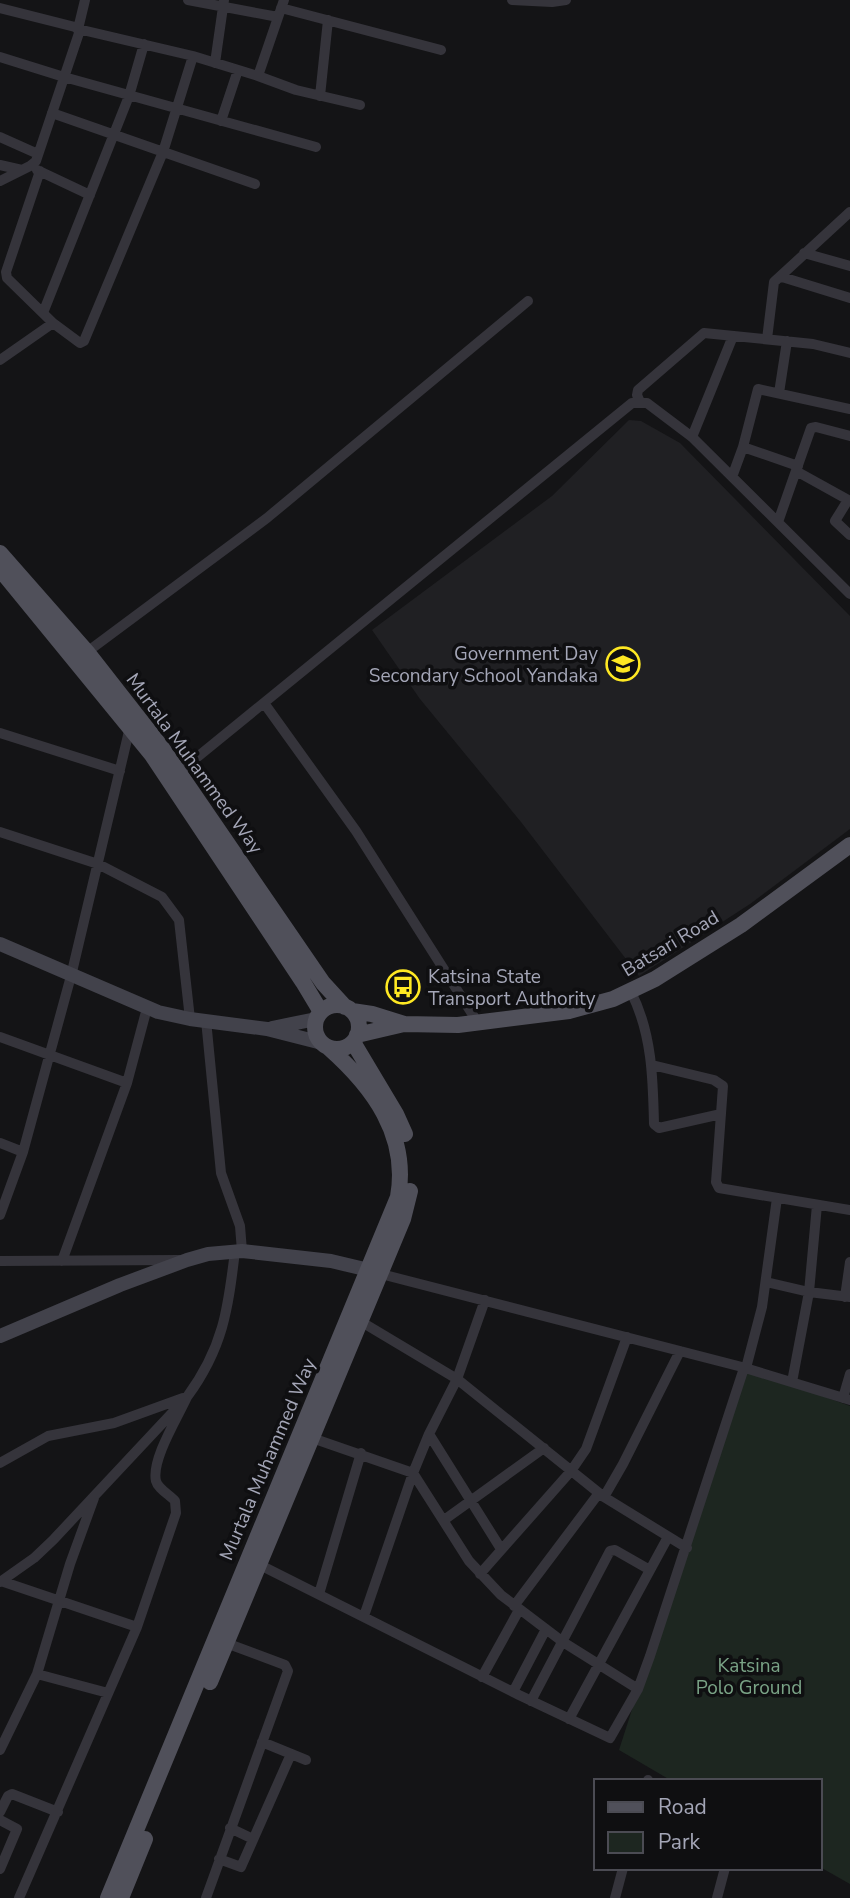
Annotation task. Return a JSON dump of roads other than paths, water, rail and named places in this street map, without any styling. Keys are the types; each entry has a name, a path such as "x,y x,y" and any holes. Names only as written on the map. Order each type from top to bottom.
{"main road":[{"name":"Murtala Muhammed Way","path":"0,553 86,652 179,772 323,983 348,1009"},
{"name":"Murtala Muhammed Way","path":"0,569 152,755 303,982 318,1016"},
{"name":"Batsari Road","path":"404,1024 478,1023 569,1011 631,992 741,925 850,845"},
{"path":"336,1005 404,1024 355,1039 337,1049 325,1045 317,1036 318,1016 336,1005"},
{"path":"121,1898 158,1807 163,1780 226,1643 360,1321 374,1272 408,1203 411,1187 409,1150 396,1114 355,1039 359,1027 348,1009"},
{"name":"Murtala Muhammed Way","path":"108,1898 163,1780 374,1272 398,1197 399,1152 390,1126 364,1082 325,1045"}],"street":[{"path":"85,0 79,33 31,169 6,272 7,278 53,323 80,343 84,341 163,152 193,56"},
{"path":"188,0 281,9 441,50"},
{"path":"512,0 566,0"},
{"path":"215,63 224,4"},
{"path":"0,8 193,56 276,84 360,105"},
{"path":"258,76 281,9"},
{"path":"320,96 328,20"},
{"path":"43,313 129,96 144,44"},
{"path":"0,57 64,78 316,147"},
{"path":"221,121 237,70"},
{"path":"52,113 255,184"},
{"path":"0,137 38,154"},
{"path":"0,165 31,169 90,195"},
{"path":"0,181 31,169"},
{"path":"767,339 774,282 850,212"},
{"path":"804,253 850,266"},
{"path":"782,277 850,298"},
{"path":"86,652 267,518 528,300"},
{"path":"0,360 53,323"},
{"path":"640,402 638,390 704,333 813,344 850,353"},
{"path":"692,437 733,336"},
{"path":"779,393 787,341"},
{"path":"732,477 758,390 850,409"},
{"path":"179,772 632,403 647,403 692,437 850,594"},
{"path":"778,523 811,428 850,436"},
{"path":"743,447 797,469 849,501 835,521 850,535"},
{"path":"264,703 356,831 478,1023"},
{"path":"0,1215 2,1202 23,1152 71,975 130,727"},
{"path":"0,733 120,771"},
{"path":"0,832 98,864 162,897 179,920 190,1018"},
{"path":"0,944 147,1008 190,1018 267,1029 325,1045"},
{"path":"631,992 640,1010 652,1065 656,1127 721,1114"},
{"path":"62,1261 127,1083 147,1008"},
{"path":"267,1029 318,1016"},
{"path":"0,1582 34,1558 187,1397 201,1378 221,1336 239,1251 240,1226 221,1173 206,1020"},
{"path":"0,1037 127,1083"},
{"path":"652,1065 723,1086 716,1185 723,1190 850,1210"},
{"path":"0,1143 23,1152"},
{"path":"258,1564 610,1738 638,1689 745,1368 762,1307 777,1199"},
{"path":"792,1382 809,1292 817,1205"},
{"path":"0,1261 187,1260 239,1251 331,1261 745,1368 847,1399 850,1374"},
{"path":"0,1336 187,1260"},
{"path":"766,1282 848,1297 850,1262"},
{"path":"364,1616 413,1473 457,1379 485,1300"},
{"path":"360,1321 457,1379 601,1495 687,1548"},
{"path":"480,1574 571,1471 589,1444 627,1337"},
{"path":"482,1676 517,1608 623,1464 680,1351"},
{"path":"0,1463 48,1436 114,1423 187,1397"},
{"path":"19,1898 137,1627 177,1506 158,1486 158,1459 187,1397"},
{"path":"429,1434 501,1549"},
{"path":"312,1438 413,1473 480,1574 517,1608 563,1642 638,1689"},
{"path":"443,1520 544,1448"},
{"path":"319,1594 361,1453"},
{"path":"0,1750 37,1674 70,1564 95,1494"},
{"path":"569,1720 668,1537"},
{"path":"531,1701 612,1550 650,1570"},
{"path":"0,1582 137,1627"},
{"path":"513,1692 546,1629"},
{"path":"206,1898 288,1667 226,1643"},
{"path":"37,1674 108,1693"},
{"path":"262,1742 306,1760"},
{"path":"219,1859 240,1867 291,1754"},
{"path":"0,1812 9,1794 58,1812"},
{"path":"0,1821 17,1829 0,1869"},
{"path":"230,1828 253,1839"},
{"path":"615,1898 622,1870"},
{"path":"717,1898 723,1870"}],"place":[{"name":"Government Day Secondary School Yandaka","path":"623,664"},
{"name":"Katsina State Transport Authority","path":"403,987"}],"park label":[{"name":"Katsina Polo Ground","path":"749,1676"}]}
